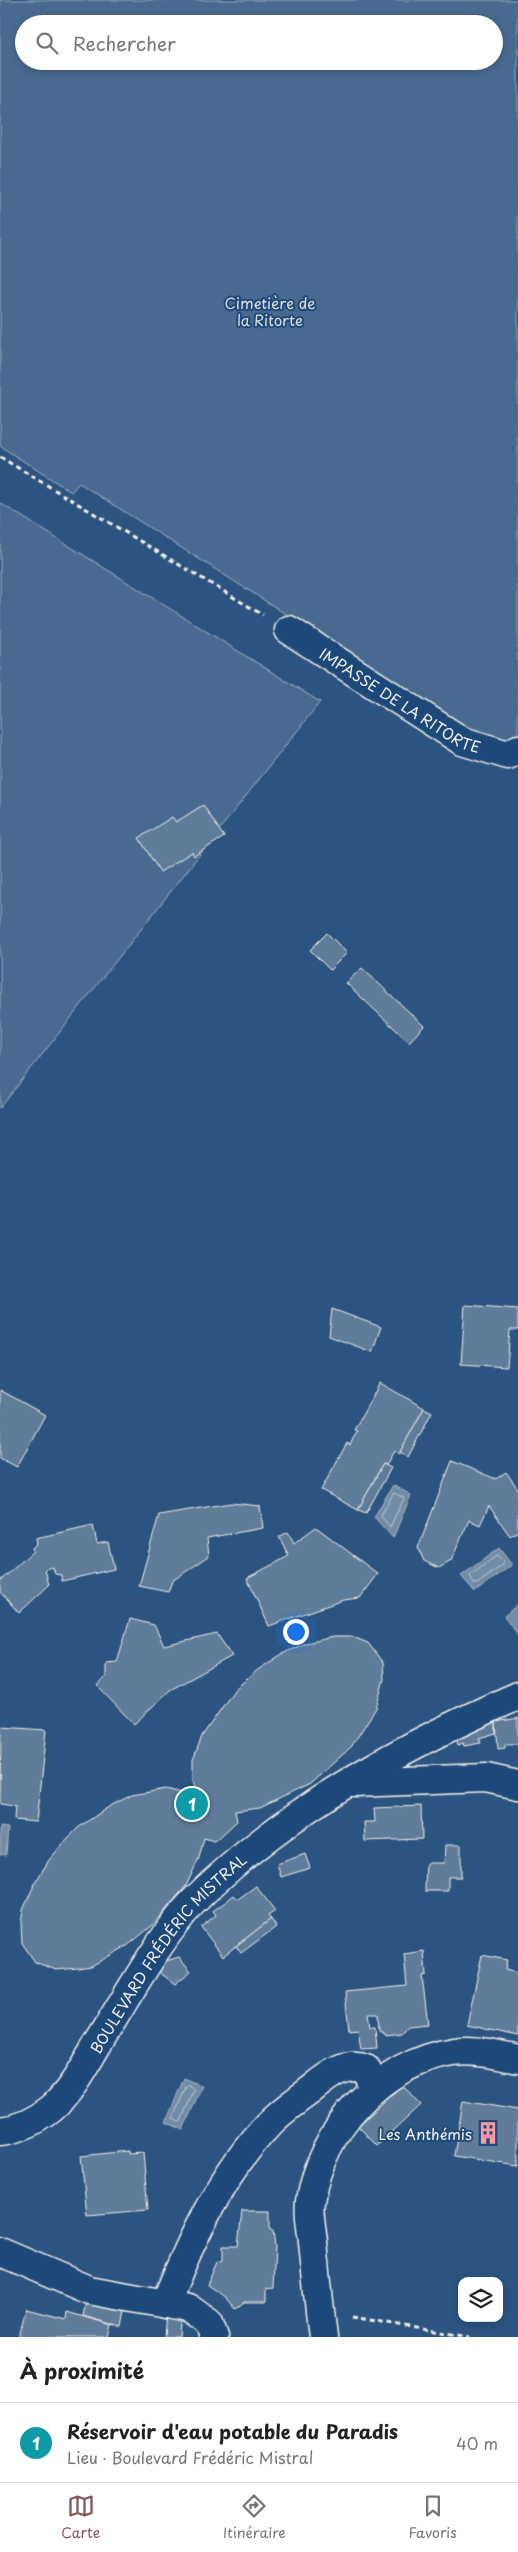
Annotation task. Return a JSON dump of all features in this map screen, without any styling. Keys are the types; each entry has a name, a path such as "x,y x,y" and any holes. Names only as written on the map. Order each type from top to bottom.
{"street":[{"name":"IMPASSE DE LA RITORTE","path":"289,630 462,741 508,755 518,749"},
{"name":"BOULEVARD FRÉDÉRIC MISTRAL","path":"0,2131 30,2124 52,2108 72,2086 134,1986 184,1912 262,1841 349,1783 431,1736 518,1696"},
{"path":"349,1783 486,1778 518,1785"},
{"path":"321,2324 310,2203 315,2175 326,2148 341,2126 373,2088 395,2073 454,2052 488,2052 518,2059"},
{"path":"165,2304 186,2252 210,2207 236,2166 270,2122 327,2077 344,2068 358,2066 366,2069 373,2088"},
{"path":"0,2252 89,2290 188,2308 209,2323 214,2337"}],"path":[{"path":"0,457 289,630"},
{"path":"321,2324 470,2337"}],"green space":[{"name":"Cimetière de la Ritorte","path":"0,0 518,0 518,736 508,741 469,730 79,483 71,492 0,446"},
{"path":"0,503 320,702 0,1108"}],"water":[{"path":"393,1485 411,1495 393,1538 374,1517"},
{"path":"499,1548 512,1565 475,1592 461,1576"},
{"path":"518,1605 518,1635 504,1616"},
{"path":"0,1827 8,1828 6,1855 0,1854"},
{"path":"184,2078 202,2086 183,2130 166,2122"}],"building":[{"path":"203,805 224,837 194,856 192,852 160,872 139,838 172,817 176,822"},
{"path":"327,933 347,953 330,970 310,950"},
{"path":"362,968 424,1026 409,1042 346,983"},
{"path":"465,1305 518,1309 518,1330 510,1330 507,1367 461,1364"},
{"path":"332,1309 381,1327 372,1352 329,1336"},
{"path":"380,1383 424,1408 399,1454 394,1451 386,1465 383,1464 358,1510 321,1490 347,1443 350,1445 357,1431 354,1430"},
{"path":"0,1390 45,1415 17,1467 0,1458"},
{"path":"424,1408 432,1412 408,1457 400,1452"},
{"path":"452,1461 496,1479 506,1472 518,1489 518,1531 510,1536 489,1506 480,1525 469,1520 451,1561 439,1568 424,1561 418,1548"},
{"path":"383,1464 391,1468 366,1513 358,1510"},
{"path":"231,1503 260,1506 263,1528 207,1538 209,1556 172,1581 168,1592 139,1586 159,1515"},
{"path":"93,1525 97,1544 108,1542 114,1569 62,1581 61,1575 55,1574 53,1567 45,1569 49,1585 19,1613 0,1592 0,1581 33,1551 32,1548 37,1543 36,1538"},
{"path":"316,1527 378,1574 360,1598 343,1600 269,1626 247,1578 289,1556 279,1537 288,1532 294,1543"},
{"path":"130,1619 154,1625 164,1646 217,1634 232,1656 170,1690 134,1724 97,1686 106,1676 106,1663 117,1662"},
{"path":"333,1637 353,1637 368,1643 383,1663 384,1679 376,1708 351,1747 310,1784 260,1808 235,1811 237,1821 223,1834 214,1841 204,1838 199,1858 186,1886 153,1925 127,1946 91,1966 56,1970 35,1962 22,1943 21,1923 23,1910 35,1883 49,1860 67,1839 79,1827 110,1806 132,1795 166,1789 186,1794 196,1786 193,1780 193,1760 202,1736 235,1689 259,1669 282,1654 306,1643"},
{"path":"518,1718 518,1744 505,1744 505,1748 498,1749 496,1722"},
{"path":"496,1722 496,1733 479,1738 481,1743 464,1746 463,1743 458,1745 455,1734"},
{"path":"1,1727 46,1730 36,1822 14,1820 15,1806 0,1804"},
{"path":"421,1806 422,1839 365,1841 364,1822 375,1822 374,1808"},
{"path":"445,1845 461,1845 461,1877 448,1877 448,1891 425,1891 426,1863 444,1863"},
{"path":"305,1854 310,1868 281,1877 277,1864"},
{"path":"256,1886 275,1911 268,1916 271,1919 223,1956 201,1927 216,1915 213,1911 234,1895 238,1899"},
{"path":"271,1919 276,1927 241,1953 236,1946"},
{"path":"424,1951 426,1975 422,1976 428,2024 408,2026 402,2033 386,2035 379,2030 378,2014 368,2014 370,2027 375,2027 377,2048 361,2049 358,2029 349,2030 345,1992 407,1986 404,1954"},
{"path":"482,1955 507,1960 505,1970 518,1973 518,2036 467,2025"},
{"path":"179,1957 191,1971 175,1984 159,1972 166,1961"},
{"path":"402,2085 421,2105 377,2146 358,2126"},
{"name":"Les Anthémis","path":"463,2101 518,2110 518,2166 454,2156"},
{"path":"128,2151 128,2154 143,2153 148,2210 87,2215 81,2156"},
{"path":"242,2211 270,2211 270,2230 273,2230 275,2247 273,2288 266,2289 266,2302 244,2302 235,2309 225,2297 207,2285 217,2262 223,2260 223,2246 238,2246"},
{"path":"86,2302 125,2311 122,2327 83,2316"},
{"path":"26,2309 66,2319 67,2312 112,2325 109,2337 19,2337"},
{"path":"166,2312 181,2313 179,2337 164,2337"}],"place":[{"name":"Réservoir d'eau potable du Paradis","path":"192,1804"},
{"name":"Les Anthémis","path":"488,2133"}]}
